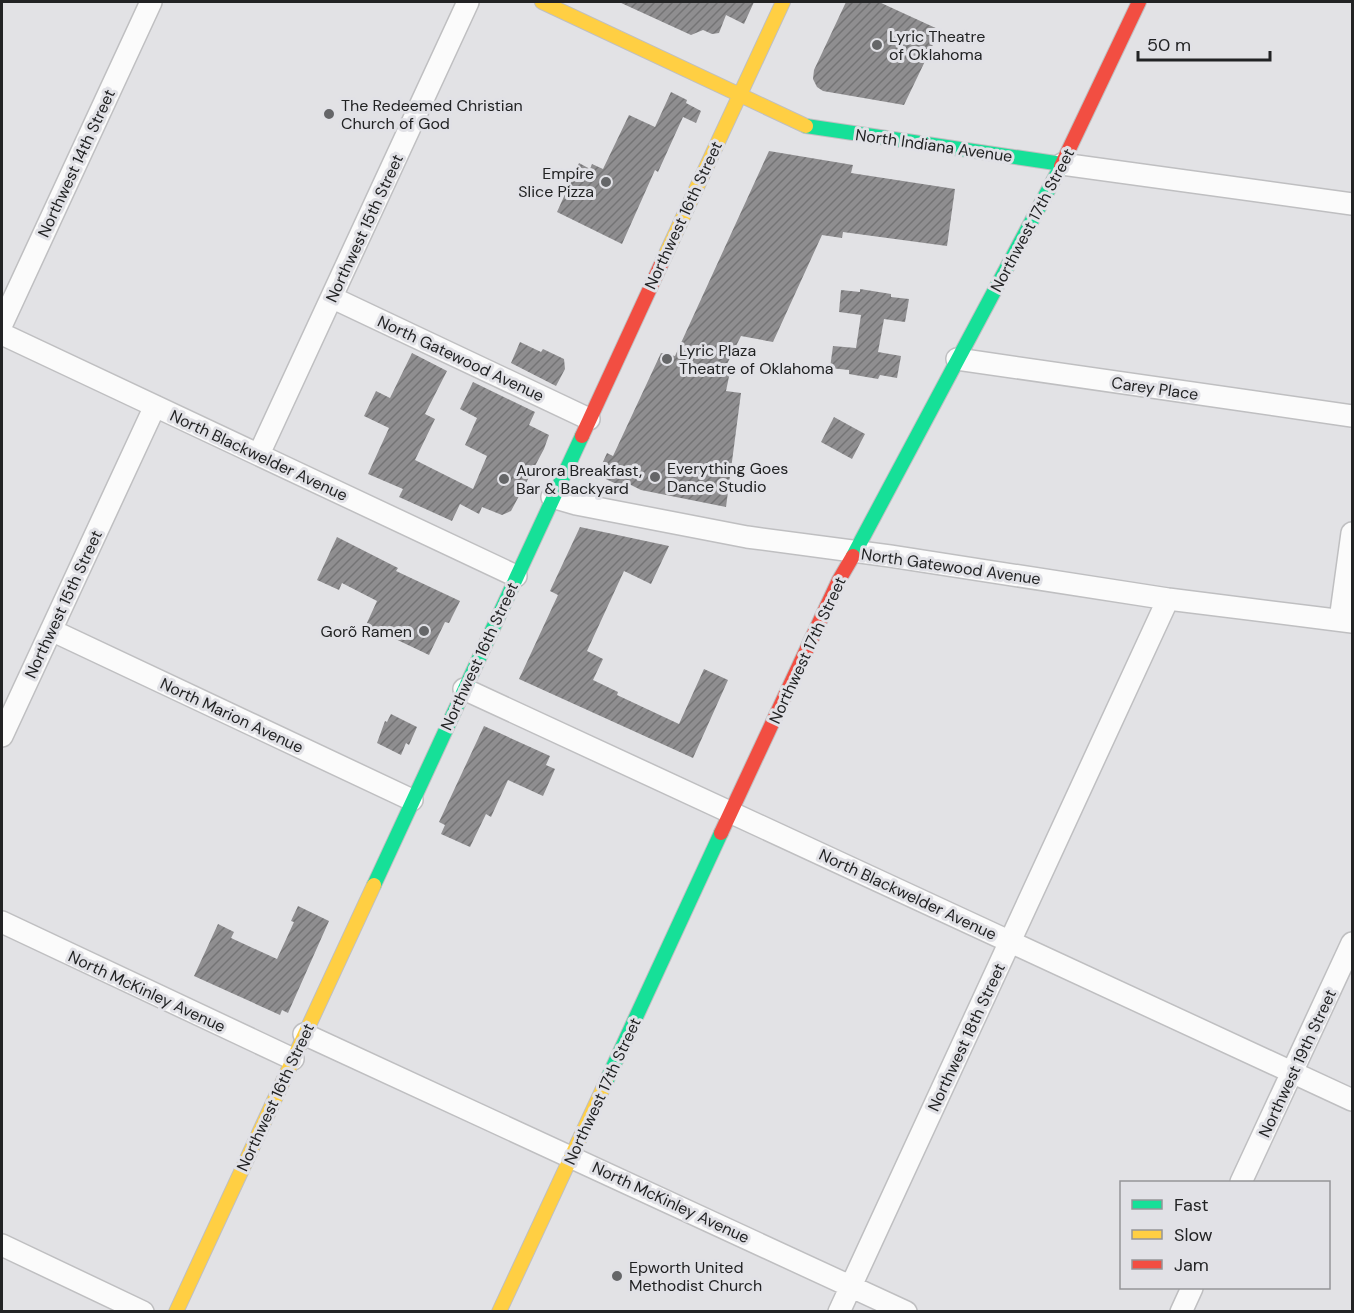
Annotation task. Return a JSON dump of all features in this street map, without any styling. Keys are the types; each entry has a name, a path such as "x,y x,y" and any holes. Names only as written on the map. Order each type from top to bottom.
{"street":[{"name":"Northwest 14th Street","path":"2,324 151,2"},
{"name":"Northwest 15th Street","path":"259,454 468,2"},
{"name":"North Indiana Avenue","path":"542,2 802,125 1353,204"},
{"name":"Northwest 16th Street","path":"176,1311 783,2"},
{"name":"Northwest 17th Street","path":"500,1311 839,580 1062,164 1139,2"},
{"name":"North Gatewood Avenue","path":"333,298 589,419"},
{"name":"North Blackwelder Avenue","path":"2,334 516,576"},
{"name":"Carey Place","path":"957,359 1353,416"},
{"name":"Northwest 15th Street","path":"2,736 155,406"},
{"name":"North Gatewood Avenue","path":"552,497 705,530 1168,599 1346,621"},
{"path":"1346,621 1353,533"},
{"name":"Northwest 18th Street","path":"839,1311 1168,599"},
{"name":"North Marion Avenue","path":"51,630 412,800"},
{"name":"North Blackwelder Avenue","path":"464,689 1353,1100"},
{"name":"North McKinley Avenue","path":"2,922 293,1059"},
{"name":"Northwest 19th Street","path":"1241,1181 1353,943"},
{"name":"North McKinley Avenue","path":"304,1034 906,1311"},
{"path":"2,1245 144,1311"},
{"path":"1181,1311 1191,1289"}],"building":[{"path":"619,2 754,2 744,24 726,15 719,33 712,34 703,30 691,35"},
{"path":"846,2 879,2 940,30 904,105 823,91 817,87 813,79 814,70"},
{"path":"671,92 687,100 686,103 701,111 696,123 683,117 658,172 655,170 622,244 557,212 579,163 590,169 592,164 603,169 629,115 655,127"},
{"path":"769,151 853,165 851,173 955,189 947,246 843,232 842,238 822,235 773,342 741,336 726,366 731,367 726,391 741,393 726,507 641,490 623,481 621,486 597,475 607,453 613,456 661,353 675,356"},
{"path":"860,289 909,299 905,322 884,319 878,352 901,356 897,378 880,375 878,379 849,374 849,370 830,368 833,346 856,348 861,315 839,312 841,290 860,292"},
{"path":"520,342 564,359 565,369 556,386 511,363"},
{"path":"412,353 447,371 425,414 435,419 415,460 473,489 487,456 465,445 477,418 460,409 473,382 535,412 529,425 549,435 511,511 502,515 482,507 479,514 460,504 452,521 399,497 403,489 368,474 389,428 364,416 376,391 390,398"},
{"path":"834,417 865,434 852,459 821,442"},
{"path":"580,527 669,546 651,584 624,571 587,651 603,659 593,680 618,692 617,695 679,724 704,669 728,680 693,758 519,679 558,595 550,591"},
{"path":"337,537 398,568 396,571 460,601 449,623 445,622 429,655 366,625 377,601 342,583 339,590 317,580"},
{"path":"391,714 417,727 409,745 406,743 401,755 377,743 385,721 387,722"},
{"path":"484,726 550,756 546,765 555,769 543,796 508,780 491,817 486,814 470,847 441,834 445,825 439,822"},
{"path":"298,906 329,921 288,1013 282,1010 280,1015 194,976 218,924 234,932 231,938 277,959 294,922 291,921"}],"traffic: fast":[{"path":"806,126 1062,164"},
{"path":"853,556 1061,166"},
{"path":"374,885 582,436"},
{"path":"606,1082 721,833"}],"traffic: slow":[{"path":"542,2 806,126"},
{"path":"664,258 783,2"},
{"path":"176,1312 374,885"},
{"path":"499,1312 606,1082"}],"traffic: jam":[{"path":"1061,166 1139,2"},
{"path":"582,436 664,258"},
{"path":"721,833 839,580 853,556"}],"place":[{"name":"Lyric Theatre of Oklahoma","path":"877,45"},
{"name":"The Redeemed Christian Church of God","path":"329,114"},
{"name":"Empire Slice Pizza","path":"606,182"},
{"name":"Lyric Plaza Theatre of Oklahoma","path":"667,359"},
{"name":"Everything Goes Dance Studio","path":"655,477"},
{"name":"Aurora Breakfast, Bar & Backyard","path":"504,479"},
{"name":"Gorõ Ramen","path":"424,631"},
{"name":"Epworth United Methodist Church","path":"617,1276"}]}
